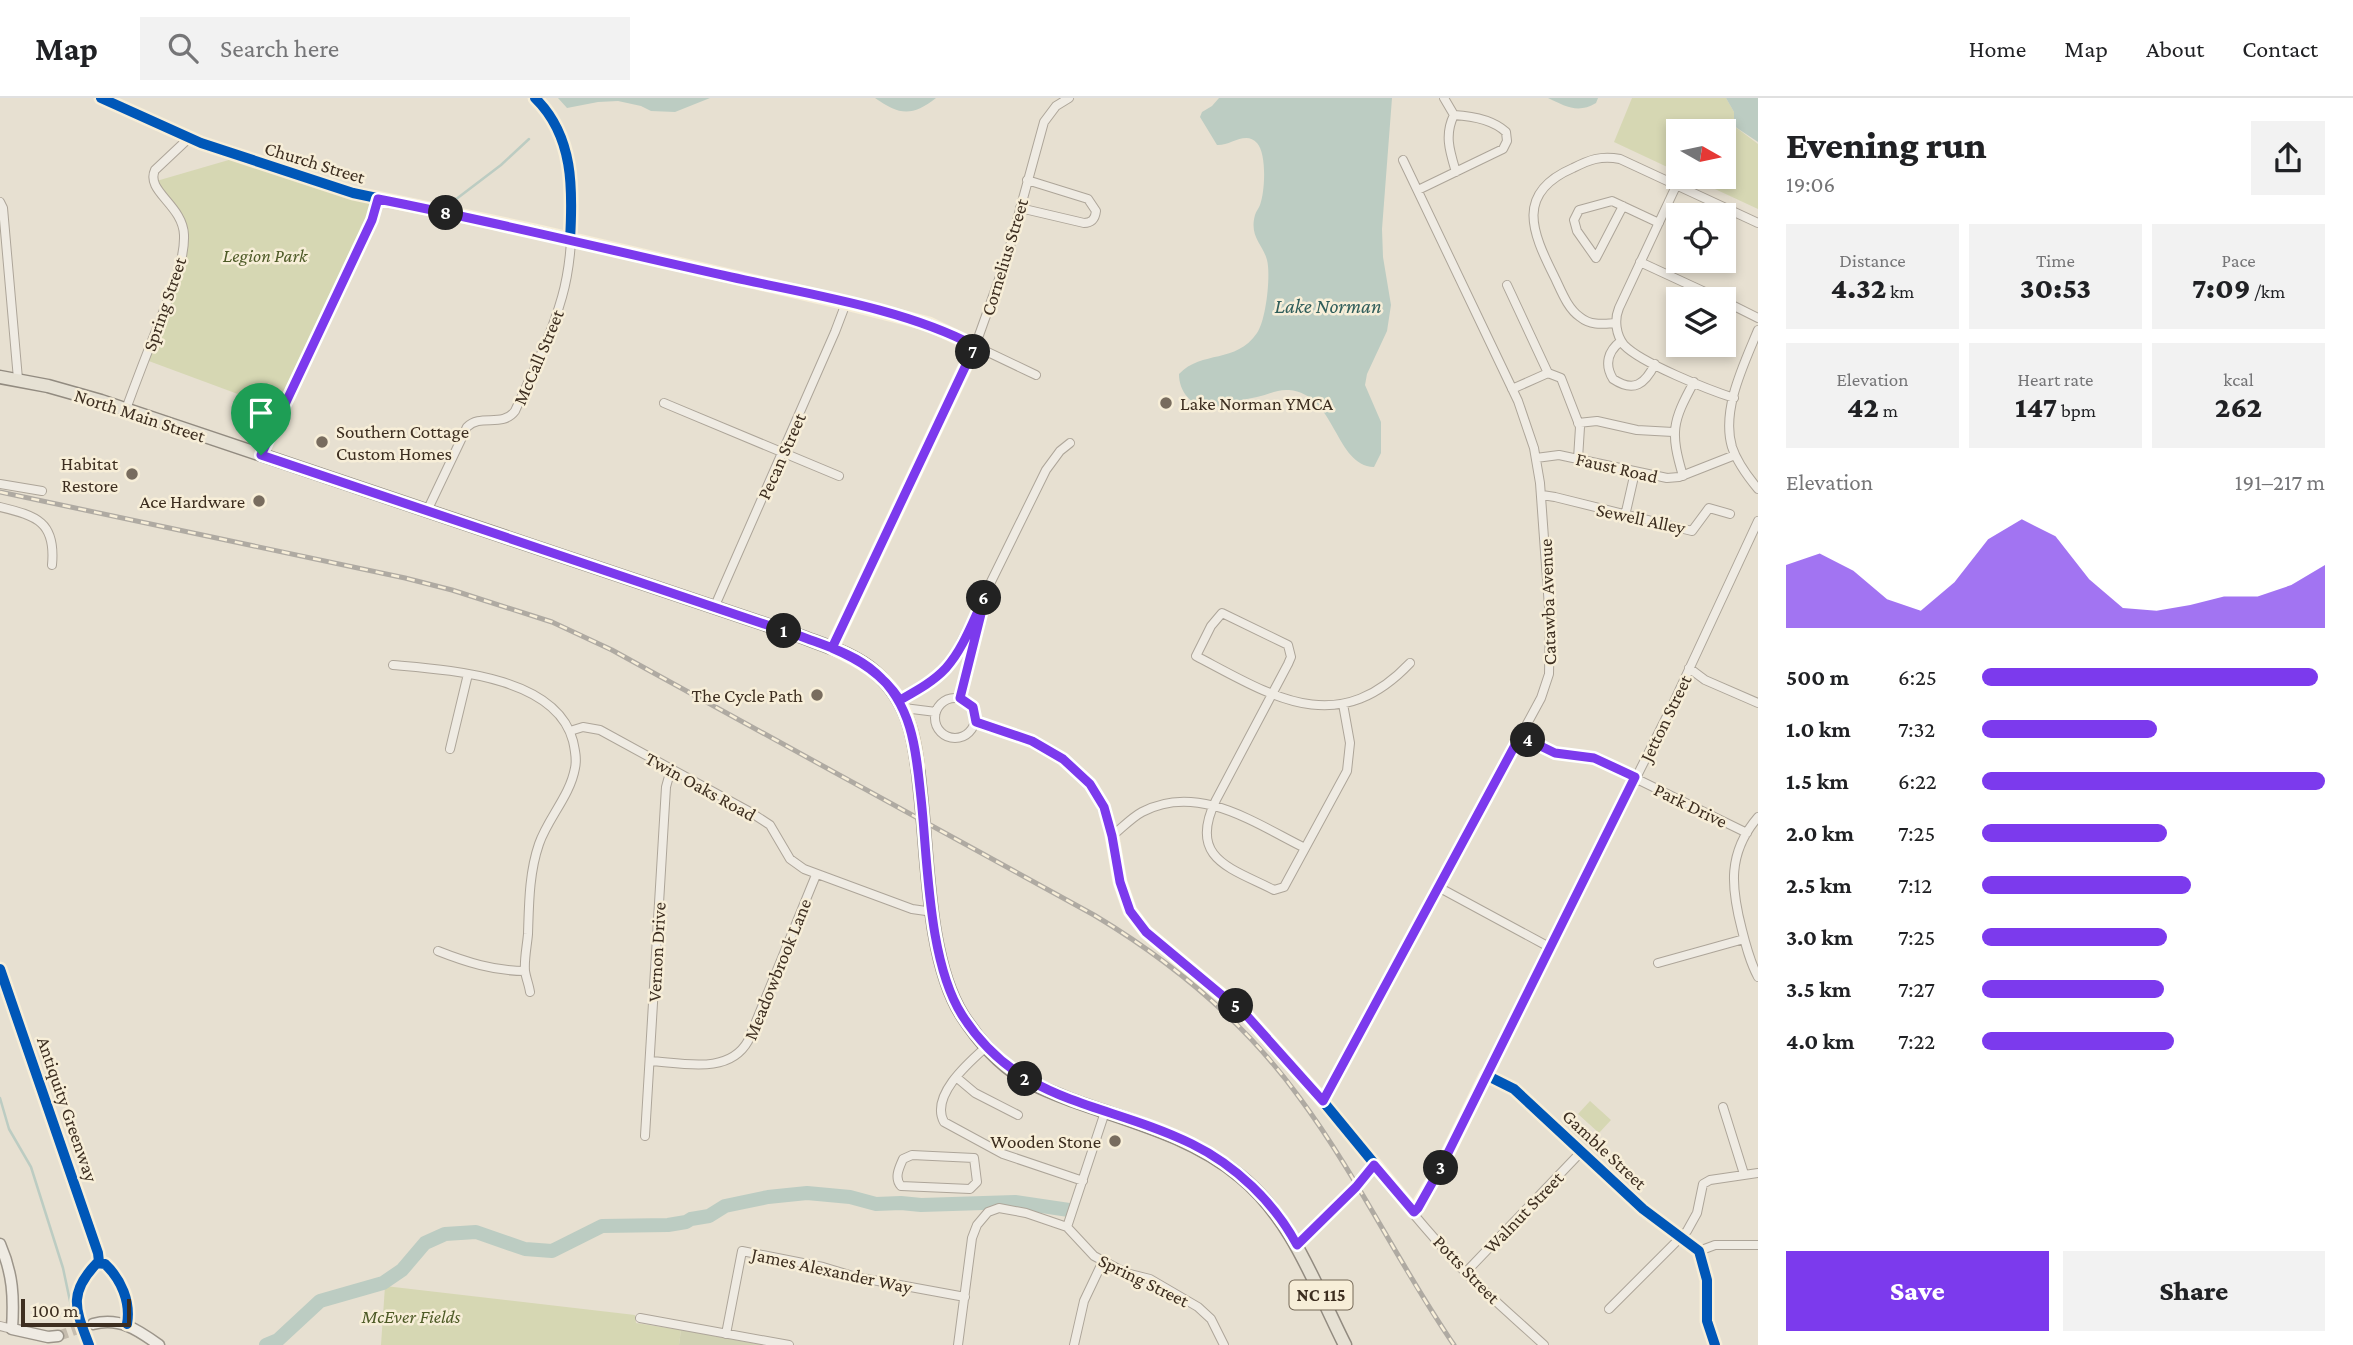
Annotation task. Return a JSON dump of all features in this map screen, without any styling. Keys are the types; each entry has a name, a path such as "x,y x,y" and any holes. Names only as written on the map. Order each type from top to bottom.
{"main road":[{"name":"North Main Street","path":"0,377 80,394 126,409 832,648 866,665 885,681 902,704 912,732 933,912"},
{"name":"NC 115","path":"933,912 939,956 948,986 961,1014 986,1047 1026,1080 1192,1144 1230,1168 1266,1201 1297,1245 1341,1343"}],"street":[{"name":"Church Street","path":"101,98 190,138 293,174 378,199 570,240 929,324 1036,375"},
{"name":"McCall Street","path":"426,511 467,427 477,420 503,420 515,411 561,303 566,283 570,240 571,190 567,153 554,120 536,98"},
{"name":"Cornelius Street","path":"832,648 975,346 1007,257 1044,122 1052,110 1069,98"},
{"path":"1444,98 1454,115"},
{"path":"1418,190 1503,149 1507,141 1506,132 1492,123 1469,116 1454,115"},
{"path":"1454,115 1447,140 1456,172"},
{"name":"Spring Street","path":"126,409 176,279 184,243 178,213 155,188 152,177 155,170 190,138"},
{"path":"1616,323 1588,322 1570,307 1539,245 1533,226 1533,212 1543,188 1568,170 1599,157 1607,156 1630,162 1666,179"},
{"name":"Catawba Avenue","path":"1323,1101 1541,698 1549,674 1550,621 1542,495 1529,430 1403,160"},
{"path":"1020,208 1084,223 1093,221 1095,217 1096,211 1088,200 1027,180"},
{"path":"1675,189 1616,315 1621,341 1634,353 1654,364 1734,398"},
{"path":"1687,189 1758,223"},
{"path":"261,455 372,220 378,199"},
{"path":"1623,206 1596,258 1577,231 1574,220 1579,210 1612,201 1623,206 1659,223"},
{"path":"0,202 4,208 18,379"},
{"path":"1640,262 1694,287"},
{"path":"1507,285 1548,373"},
{"name":"Pecan Street","path":"715,608 846,303"},
{"path":"1736,307 1758,318"},
{"path":"1758,330 1753,357 1734,398 1730,425 1735,455 1758,489"},
{"path":"1621,341 1609,355 1608,364 1613,379 1628,385 1642,383 1654,364"},
{"path":"1512,389 1548,373 1555,374 1563,381 1578,423 1578,459"},
{"path":"1682,476 1673,432 1675,420 1694,382"},
{"path":"664,402 839,476"},
{"path":"1578,423 1597,421 1637,430 1673,432"},
{"path":"902,704 945,669 963,641 1046,470 1069,443"},
{"name":"Faust Road","path":"1536,458 1553,455 1667,478 1682,476 1735,455"},
{"path":"1625,516 1635,472"},
{"path":"0,484 42,491"},
{"name":"Sewell Alley","path":"1542,495 1692,531 1709,509 1730,514"},
{"path":"0,507 30,514 42,523 53,540 52,565"},
{"name":"Jetton Street","path":"1414,1212 1441,1167 1551,947 1689,668 1758,521"},
{"path":"960,698 986,594"},
{"path":"1343,704 1350,743 1349,765 1283,887 1274,890 1221,863 1209,849 1206,836 1213,805 1272,695 1291,657 1288,645 1222,613 1211,625 1196,656 1272,695 1304,705 1343,704 1377,690 1395,678 1409,663"},
{"path":"393,665 468,674 505,684 534,695 561,715 570,731 576,765 568,789 547,827 535,857 530,889 525,971 530,992"},
{"path":"1689,668 1705,680 1758,703"},
{"path":"450,749 468,674"},
{"path":"960,698 973,707 976,722 967,736 951,738 937,729 936,712 943,702 960,698"},
{"path":"902,704 936,712"},
{"name":"Potts Street","path":"976,722 1032,741 1063,759 1090,784 1104,807 1120,882 1130,911 1146,932 1233,1003 1323,1101 1466,1272 1544,1345"},
{"name":"Twin Oaks Road","path":"570,731 583,727 600,730 766,821 774,829 794,863 816,874 912,909 933,912"},
{"name":"Park Drive","path":"1520,736 1555,753 1594,758 1747,833"},
{"name":"Vernon Drive","path":"645,1136 666,787 671,769"},
{"path":"1112,836 1132,818 1160,805 1186,801 1213,805 1305,848"},
{"path":"1758,817 1747,833 1736,860 1733,884 1744,939 1758,977"},
{"name":"Meadowbrook Lane","path":"650,1060 719,1063 740,1054 748,1041 816,874"},
{"path":"1440,888 1551,947"},
{"path":"1658,962 1744,939"},
{"path":"438,951 473,964 525,971"},
{"path":"986,1047 956,1077 944,1095 940,1115 944,1122 1003,1154 1083,1181"},
{"name":"Gamble Street","path":"1486,1075 1514,1089 1643,1209 1699,1251"},
{"path":"956,1077 975,1093 1018,1115"},
{"path":"1723,1107 1744,1174"},
{"path":"1067,1227 1105,1112"},
{"path":"974,1158 912,1155 903,1159 898,1182 907,1188 970,1189 977,1182 974,1158 981,1143"},
{"name":"Walnut Street","path":"1466,1272 1581,1152"},
{"path":"1297,1245 1356,1187 1374,1165"},
{"path":"1609,1309 1681,1238 1695,1218 1703,1184 1710,1180 1758,1172"},
{"name":"Spring Street","path":"958,1345 972,1238 977,1225 988,1212 999,1208 1067,1227 1094,1256 1126,1273 1150,1279 1198,1307 1211,1319 1224,1345"},
{"path":"0,1244 8,1262 14,1294 12,1329"},
{"path":"1715,1345 1707,1321 1707,1280 1699,1251 1715,1245 1758,1245"},
{"name":"James Alexander Way","path":"726,1334 742,1251 823,1267 856,1277 965,1297"},
{"path":"1074,1345 1084,1301 1103,1261"},
{"path":"640,1318 726,1334 736,1341 789,1345"},
{"path":"93,1324 111,1321 127,1324 159,1345"},
{"path":"0,1326 48,1337 58,1336"}],"green space":[{"path":"1632,98 1726,98 1734,112 1734,119 1666,119 1666,166 1614,142"},
{"path":"1736,128 1758,144 1758,209 1715,189 1736,189"},
{"name":"Legion Park","path":"239,157 378,200 281,410 146,360 176,278 184,228 153,182"},
{"path":"1590,1101 1611,1120 1599,1133 1578,1114"},
{"name":"McEver Fields","path":"385,1286 635,1315 636,1323 681,1330 679,1345 381,1345"},
{"path":"681,1330 763,1345 679,1345"}],"water":[{"path":"558,98 710,98 675,112 651,111 618,101 567,108"},
{"path":"875,98 936,98 920,108 905,111 891,108"},
{"name":"Lake Norman","path":"1219,98 1392,98 1382,229 1383,257 1391,305 1387,331 1367,374 1365,385 1381,422 1381,453 1374,467 1361,464 1351,455 1317,404 1305,394 1280,390 1209,409 1187,397 1181,386 1179,374 1188,367 1249,343 1260,327 1267,298 1267,260 1254,229 1255,215 1263,191 1262,155 1253,139 1243,138 1217,145 1200,117 1202,112"},
{"path":"1548,98 1598,98 1596,103 1577,108"},
{"path":"1726,98 1758,98 1758,142 1736,127 1734,112"}],"waterway":[{"path":"451,203 501,165 529,139"},
{"path":"0,1098 9,1129 31,1167 63,1268 74,1320 84,1345"},
{"path":"266,1345 278,1340 320,1301 383,1283 402,1270 425,1243 445,1234 476,1232 525,1249 552,1251 602,1226 668,1225 709,1216 725,1206 768,1197 807,1193 850,1197 876,1204 1015,1202 1069,1210"}],"tunnel":[{"path":"58,1336 93,1324"}],"railway":[{"path":"0,492 405,578 552,622 612,650 1094,915 1124,933 1180,974 1231,1019 1278,1069 1340,1157 1454,1345"}],"cycle path":[{"path":"101,98 201,143 353,193 535,231 846,303 929,324 975,346 832,648 870,669 895,693 909,725 918,768"},
{"path":"535,98 548,113 564,146 571,183 570,240"},
{"path":"1112,836 1120,882 1130,911 1146,932 1248,1017 1317,1094 1414,1212 1441,1167 1486,1075 1514,1089 1643,1209 1699,1251 1707,1280 1707,1321 1715,1345"},
{"name":"Antiquity Greenway","path":"0,969 99,1262"},
{"path":"89,1345 77,1302 81,1284 97,1263 105,1264 120,1284 128,1307 127,1324"}],"place":[{"name":"Lake Norman YMCA","path":"1166,403"},
{"name":"Southern Cottage Custom Homes","path":"322,442"},
{"name":"Habitat Restore","path":"132,474"},
{"name":"Ace Hardware","path":"259,501"},
{"name":"The Cycle Path","path":"817,695"},
{"name":"Wooden Stone","path":"1115,1141"}],"route":[{"path":"261,455 372,220 378,199 535,231 846,303 929,324 975,346 832,648 866,665 875,672 885,681 900,700 933,680 945,669 963,641 986,594 960,698 973,707 976,722 1032,741 1063,759 1090,784 1104,807 1120,882 1130,911 1146,932 1248,1017 1323,1101 1520,736 1560,755 1594,758 1635,777 1441,1167 1418,1208 1414,1212 1374,1165 1356,1187 1297,1245 1291,1233 1254,1188 1210,1154 1170,1135 1035,1085 1008,1067 976,1035 956,1005 939,956 918,768 910,723 904,708 900,700 895,692 885,681 866,665 800,636 261,455"}]}
